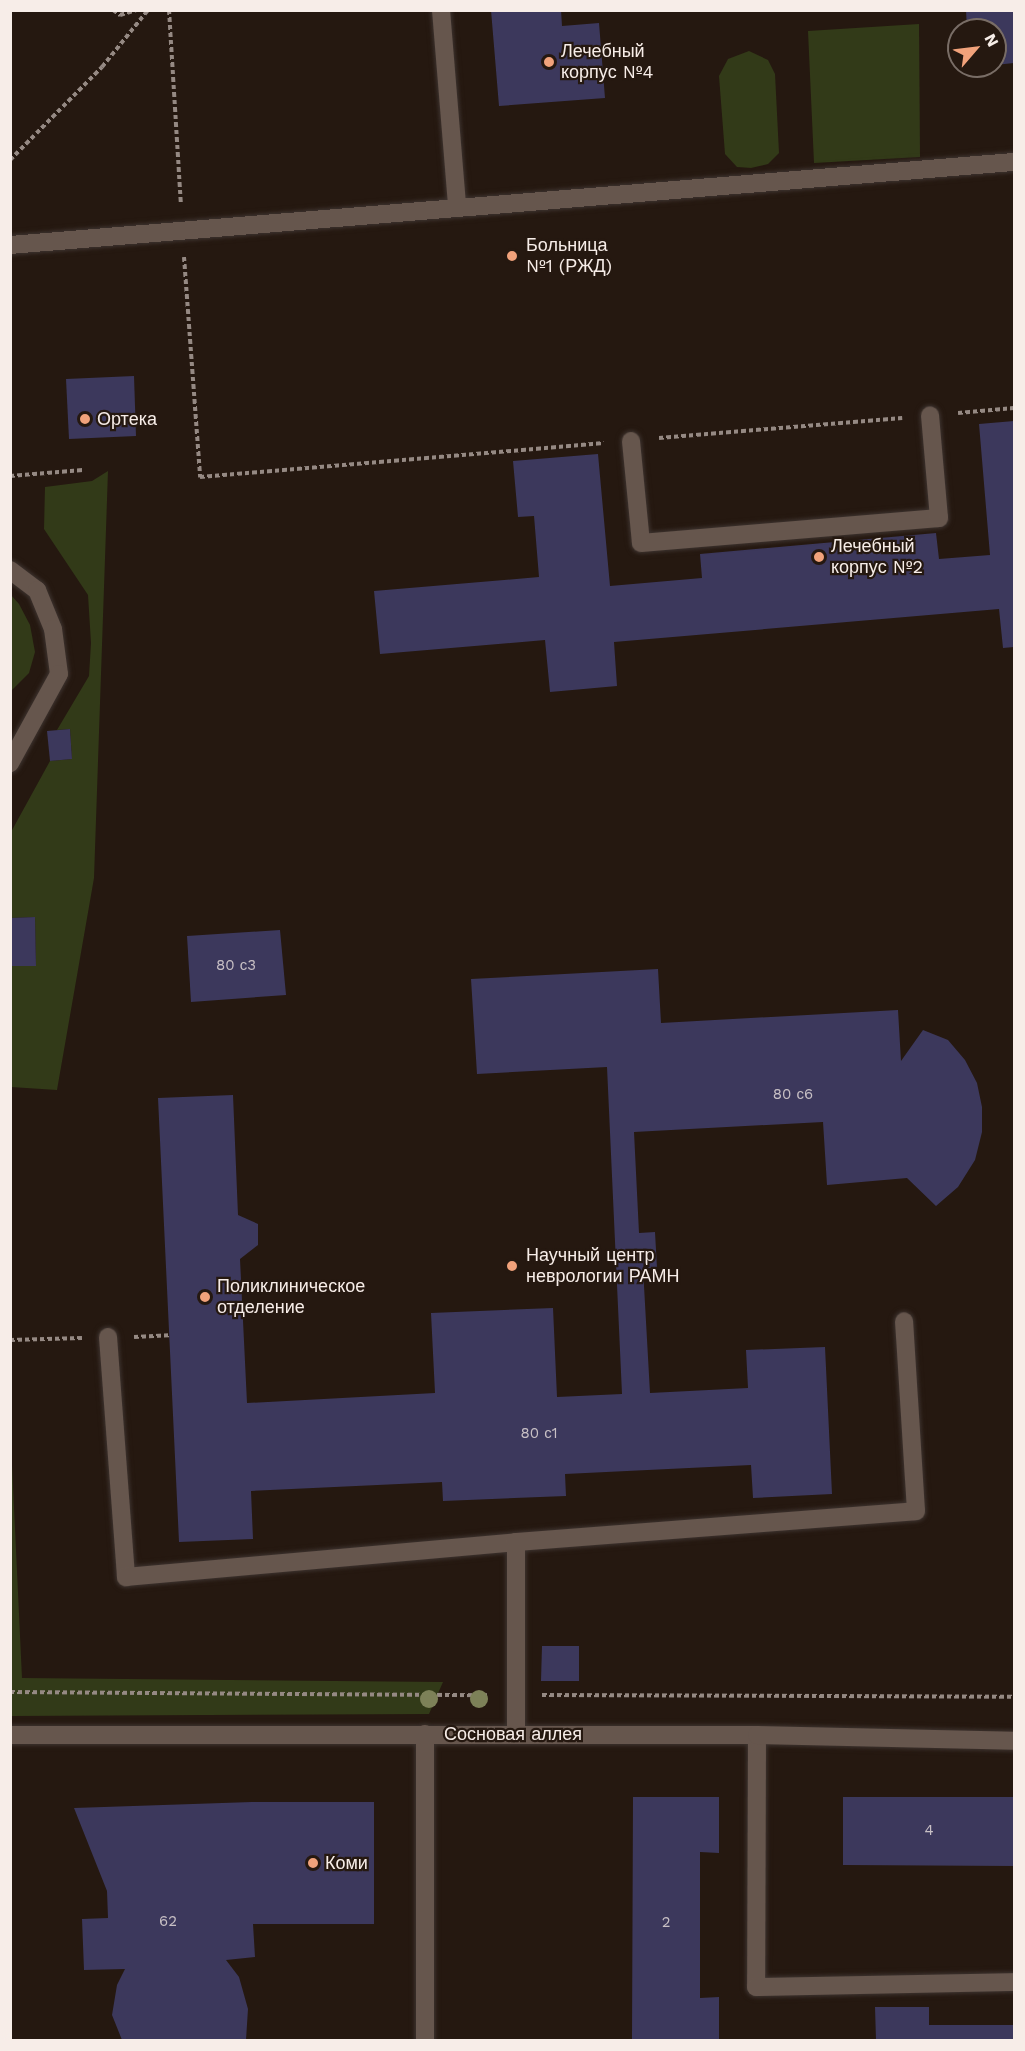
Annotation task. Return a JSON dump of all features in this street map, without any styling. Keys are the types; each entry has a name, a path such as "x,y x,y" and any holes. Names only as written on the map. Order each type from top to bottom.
{"street":[{"path":"441,10 457,206"},
{"path":"10,245 457,206 1014,162"},
{"path":"631,441 641,543 939,518 930,415"},
{"path":"10,570 37,590 54,629 59,674 10,763"},
{"path":"108,1338 126,1577 516,1542 916,1511 904,1321"},
{"path":"516,1542 516,1734"},
{"path":"425,1734 425,2040"},
{"name":"Сосновая аллея","path":"10,1735 757,1735 1014,1741"},
{"path":"757,1735 756,1988 1014,1982"}],"path":[{"path":"112,10 120,15 136,10"},
{"path":"10,160 102,67 148,10"},
{"path":"169,10 200,477 1014,408"},
{"path":"10,476 83,470"}],"green space":[{"path":"919,24 920,157 814,163 808,31"},
{"path":"749,51 768,60 775,74 779,153 768,164 751,168 737,167 725,154 719,76 728,59"},
{"path":"108,471 94,878 57,1090 11,1087 10,966 36,965 35,917 11,918 11,832 50,761 72,759 70,729 57,730 89,676 91,643 88,595 44,529 45,487 92,481"},
{"path":"11,595 19,604 30,625 35,652 29,673 11,691"},
{"path":"11,1443 22,1678 443,1682 429,1714 11,1716"}],"building":[{"name":"Лечебный корпус №4","path":"491,10 561,10 562,26 599,23 605,98 499,106"},
{"path":"966,10 1014,10 1014,63 1007,64 1007,18 966,18"},
{"path":"134,376 136,436 69,439 66,379"},
{"name":"Лечебный корпус №2","path":"1014,421 1014,647 1003,648 999,609 614,642 617,686 550,692 545,640 380,654 374,591 539,577 534,516 518,517 513,461 598,454 610,586 702,578 700,554 936,533 939,559 990,555 979,424"},
{"path":"70,729 72,759 50,761 47,731"},
{"path":"35,917 36,966 10,966 10,918"},
{"path":"280,930 286,995 191,1002 187,936"},
{"path":"658,969 661,1023 898,1010 901,1061 923,1030 948,1040 965,1060 977,1083 982,1107 982,1132 975,1160 958,1187 936,1206 907,1178 827,1185 823,1122 634,1132 639,1233 655,1232 657,1268 643,1268 650,1393 748,1388 746,1350 825,1347 832,1494 753,1498 751,1465 565,1474 566,1496 443,1501 442,1482 251,1491 253,1539 179,1542 158,1098 233,1095 238,1215 258,1224 258,1245 240,1259 247,1403 435,1393 431,1313 553,1308 557,1397 622,1394 607,1067 477,1074 471,979"},
{"path":"542,1646 579,1646 579,1681 541,1681"},
{"path":"633,1797 719,1797 719,1853 700,1852 700,1998 719,1997 719,2040 632,2040"},
{"path":"843,1797 1014,1797 1014,1866 843,1865"},
{"path":"252,1802 374,1802 374,1924 253,1924 255,1957 226,1960 239,1977 248,2009 246,2040 122,2040 112,2015 117,1985 125,1969 84,1970 82,1919 108,1918 107,1891 74,1808"},
{"path":"875,2007 929,2007 929,2025 1014,2025 1014,2040 876,2040"}],"place":[{"name":"Лечебный корпус №4","path":"549,62"},
{"name":"Больница №1 (РЖД)","path":"512,256"},
{"name":"Ортека","path":"85,419"},
{"name":"Лечебный корпус №2","path":"819,557"},
{"name":"Научный центр неврологии РАМН","path":"512,1266"},
{"name":"Поликлиническое отделение","path":"205,1297"},
{"name":"Коми","path":"313,1863"}]}
